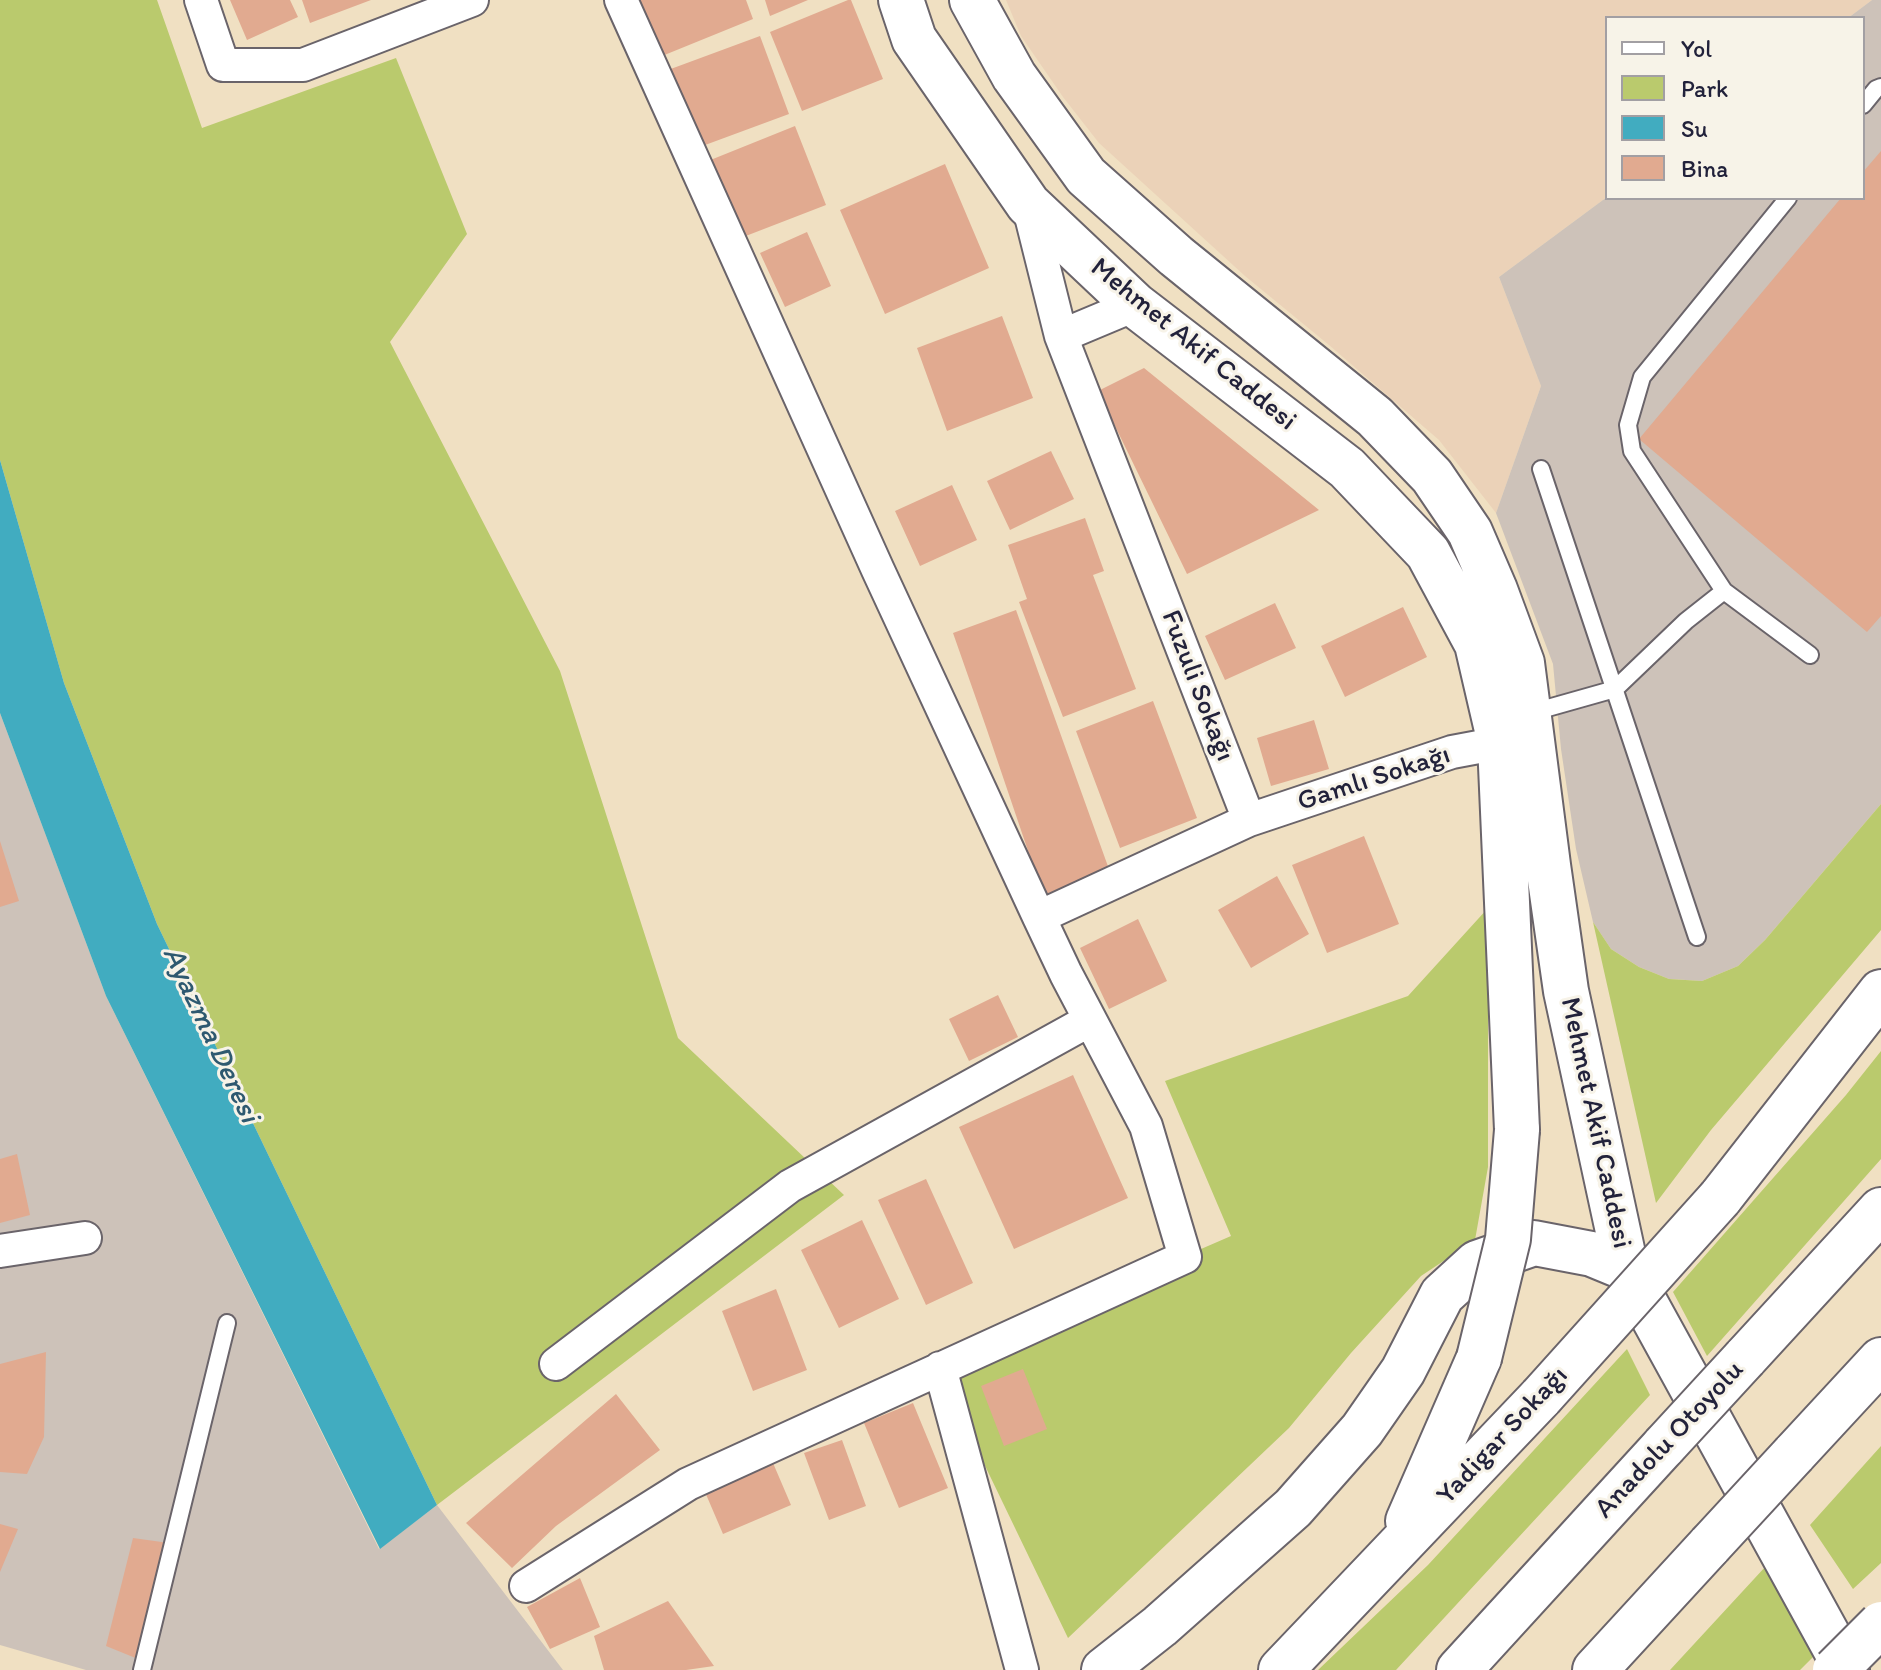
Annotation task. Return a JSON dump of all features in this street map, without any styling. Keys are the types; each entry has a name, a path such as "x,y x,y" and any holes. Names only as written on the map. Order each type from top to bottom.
{"main road":[{"name":"Mehmet Akif Caddesi","path":"901,0 914,39 1028,204 1135,305 1347,468 1428,553 1477,644 1514,728 1566,991 1626,1268 1847,1670"},
{"name":"Mehmet Akif Caddesi","path":"972,0 1014,76 1086,176 1176,256 1375,417 1432,476 1470,532 1522,663 1514,728 1517,1130 1508,1239 1479,1358 1396,1549"},
{"path":"1428,553 1470,532"},
{"name":"Yadigar Sokağı","path":"1281,1670 1541,1397 1720,1198 1881,992"},
{"name":"Anadolu Otoyolu","path":"1459,1670 1881,1210"},
{"path":"1104,1670 1160,1626 1293,1508 1362,1430 1403,1371 1442,1295 1477,1263 1534,1243 1592,1254 1626,1268"},
{"path":"1595,1670 1881,1360"},
{"path":"1835,1670 1881,1624"}],"street":[{"path":"201,0 223,65 303,65 472,0"},
{"path":"526,1586 688,1484 1185,1257 1146,1126 1039,917 621,0"},
{"name":"Fuzuli Sokağı","path":"1028,204 1061,336 1249,820"},
{"path":"1061,336 1135,305"},
{"name":"Gamlı Sokağı","path":"1249,820 1514,728"},
{"path":"1039,917 1249,820"},
{"path":"556,1364 790,1186 1090,1020"},
{"path":"0,1251 85,1238"},
{"path":"940,1368 1022,1670"}],"lane":[{"path":"1865,103 1881,87"},
{"path":"1786,200 1642,377 1628,425 1632,451 1724,591 1810,655"},
{"path":"1541,469 1697,937"},
{"path":"1514,728 1615,689 1686,621 1724,591"},
{"path":"142,1670 227,1323"}],"shaded area":[{"path":"1006,0 1872,0 1851,16 1605,16 1605,198 1499,277 1541,386 1496,513 1439,440 1245,276 1099,143 1021,36"},
{"path":"1872,0 1881,0 1881,804 1765,940 1738,966 1702,981 1669,979 1639,967 1611,949 1593,922 1576,849 1561,749 1553,664 1496,513 1541,386 1499,277 1605,198 1865,200 1865,16 1851,16"},
{"path":"0,713 106,996 379,1549 437,1505 563,1670 86,1670 0,1645"}],"green space":[{"path":"0,0 157,0 202,128 396,58 467,234 390,342 560,671 678,1038 844,1195 437,1505 157,924 64,683 0,460"},
{"path":"1881,804 1881,930 1711,1130 1656,1203 1593,922 1611,949 1639,967 1669,979 1702,981 1738,966 1765,940"},
{"path":"1488,908 1488,1167 1475,1240 1421,1276 1289,1428 1068,1638 936,1364 1231,1236 1165,1081 1408,996"},
{"path":"1881,1051 1881,1159 1707,1356 1673,1292"},
{"path":"1627,1349 1650,1395 1396,1670 1318,1670 1428,1565"},
{"path":"1881,1446 1881,1563 1853,1589 1810,1525"},
{"path":"1766,1566 1815,1655 1800,1670 1670,1670"}],"water":[{"name":"Ayazma Deresi","path":"0,460 64,683 157,924 437,1505 380,1549 106,996 0,713"}],"building":[{"path":"230,0 290,0 298,17 247,40"},
{"path":"302,0 371,0 310,23"},
{"path":"639,0 746,0 753,19 662,56"},
{"path":"765,0 808,0 770,16"},
{"path":"851,0 883,79 802,111 770,32"},
{"path":"760,36 789,114 697,148 668,70"},
{"path":"795,126 826,205 738,239 708,161"},
{"path":"1881,151 1881,616 1867,632 1639,439 1839,200 1865,200 1865,170"},
{"path":"945,164 989,268 885,314 840,210"},
{"path":"807,232 831,286 785,307 760,253"},
{"path":"1002,316 1033,398 947,431 917,348"},
{"path":"1144,368 1319,510 1187,574 1098,391"},
{"path":"1051,451 1074,499 1010,530 987,481"},
{"path":"952,485 977,540 920,566 895,511"},
{"path":"1085,518 1104,571 1093,575 1136,689 1063,717 1019,602 1027,599 1008,545"},
{"path":"1275,603 1296,648 1225,680 1205,636"},
{"path":"1403,607 1427,657 1345,697 1321,646"},
{"path":"1016,610 1110,872 1043,895 953,633"},
{"path":"1153,701 1197,818 1120,848 1076,731"},
{"path":"1314,720 1329,769 1271,786 1257,738"},
{"path":"1364,836 1399,924 1327,953 1292,865"},
{"path":"0,841 19,901 0,907"},
{"path":"1277,876 1309,934 1251,968 1218,910"},
{"path":"1138,919 1167,981 1109,1009 1080,948"},
{"path":"998,995 1018,1037 969,1061 949,1019"},
{"path":"1073,1075 1128,1198 1014,1249 959,1127"},
{"path":"17,1154 30,1215 0,1223 0,1159"},
{"path":"926,1179 973,1283 926,1305 878,1200"},
{"path":"862,1220 899,1299 839,1328 801,1250"},
{"path":"776,1289 807,1370 753,1391 722,1311"},
{"path":"46,1352 44,1437 27,1474 0,1472 0,1364"},
{"path":"1023,1369 1047,1429 1004,1446 981,1386"},
{"path":"616,1394 660,1450 556,1526 512,1568 466,1523"},
{"path":"913,1403 948,1488 899,1508 864,1423"},
{"path":"842,1440 866,1506 829,1520 804,1453"},
{"path":"773,1463 791,1505 723,1534 705,1492"},
{"path":"0,1524 18,1529 0,1572"},
{"path":"133,1538 169,1543 138,1659 106,1646"},
{"path":"580,1578 600,1627 550,1649 527,1607"},
{"path":"668,1601 714,1666 686,1670 604,1670 594,1636"}]}
